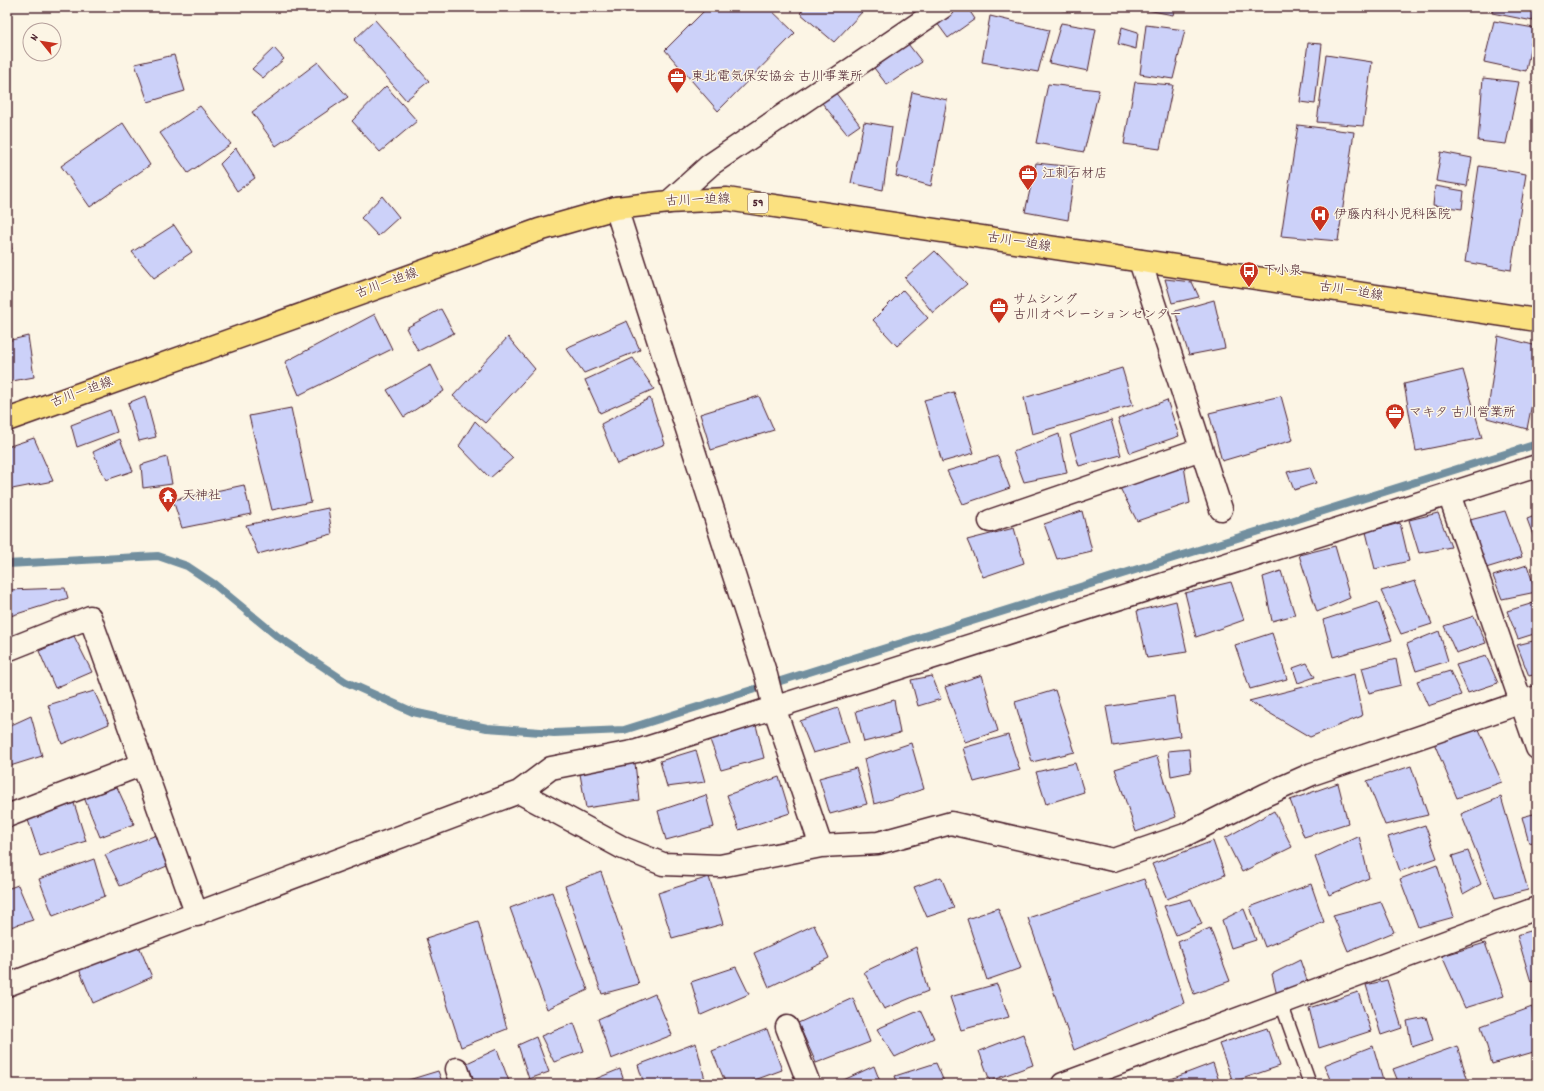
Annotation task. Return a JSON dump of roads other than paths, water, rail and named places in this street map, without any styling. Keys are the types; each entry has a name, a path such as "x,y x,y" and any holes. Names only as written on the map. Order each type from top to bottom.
{"main road":[{"name":"古川一迫線","path":"7,420 539,230 616,208 669,202 728,199 1537,320"}],"street":[{"path":"669,202 710,165 943,7"},
{"path":"616,208 821,846"},
{"path":"1140,261 1221,509"},
{"path":"990,521 1201,449"},
{"path":"7,985 197,915 519,792 551,768 637,751 770,691 1449,494 1537,466"},
{"path":"1449,494 1529,700 1537,748"},
{"path":"7,650 90,617 197,915"},
{"path":"519,792 623,848 662,864 720,866 821,846 878,843 952,823 1113,860 1185,835 1265,795 1312,774 1529,700"},
{"path":"7,816 143,764"},
{"path":"1063,1084 1537,908"},
{"path":"787,1028 809,1084"}],"lane":[{"path":"1281,1003 1310,1084"}],"waterway":[{"path":"7,564 158,556 187,566 214,584 277,636 346,682 413,712 487,728 554,733 624,730 1537,444"}],"place":[{"name":"東北電気保安協会 古川事業所","path":"677,94"},
{"name":"江刺石材店","path":"1028,191"},
{"name":"伊藤内科小児科医院","path":"1320,232"},
{"name":"下小泉","path":"1249,288"},
{"name":"サムシング 古川オペレーションセンター","path":"999,324"},
{"name":"マキタ 古川営業所","path":"1395,430"},
{"name":"天神社","path":"168,513"}]}
